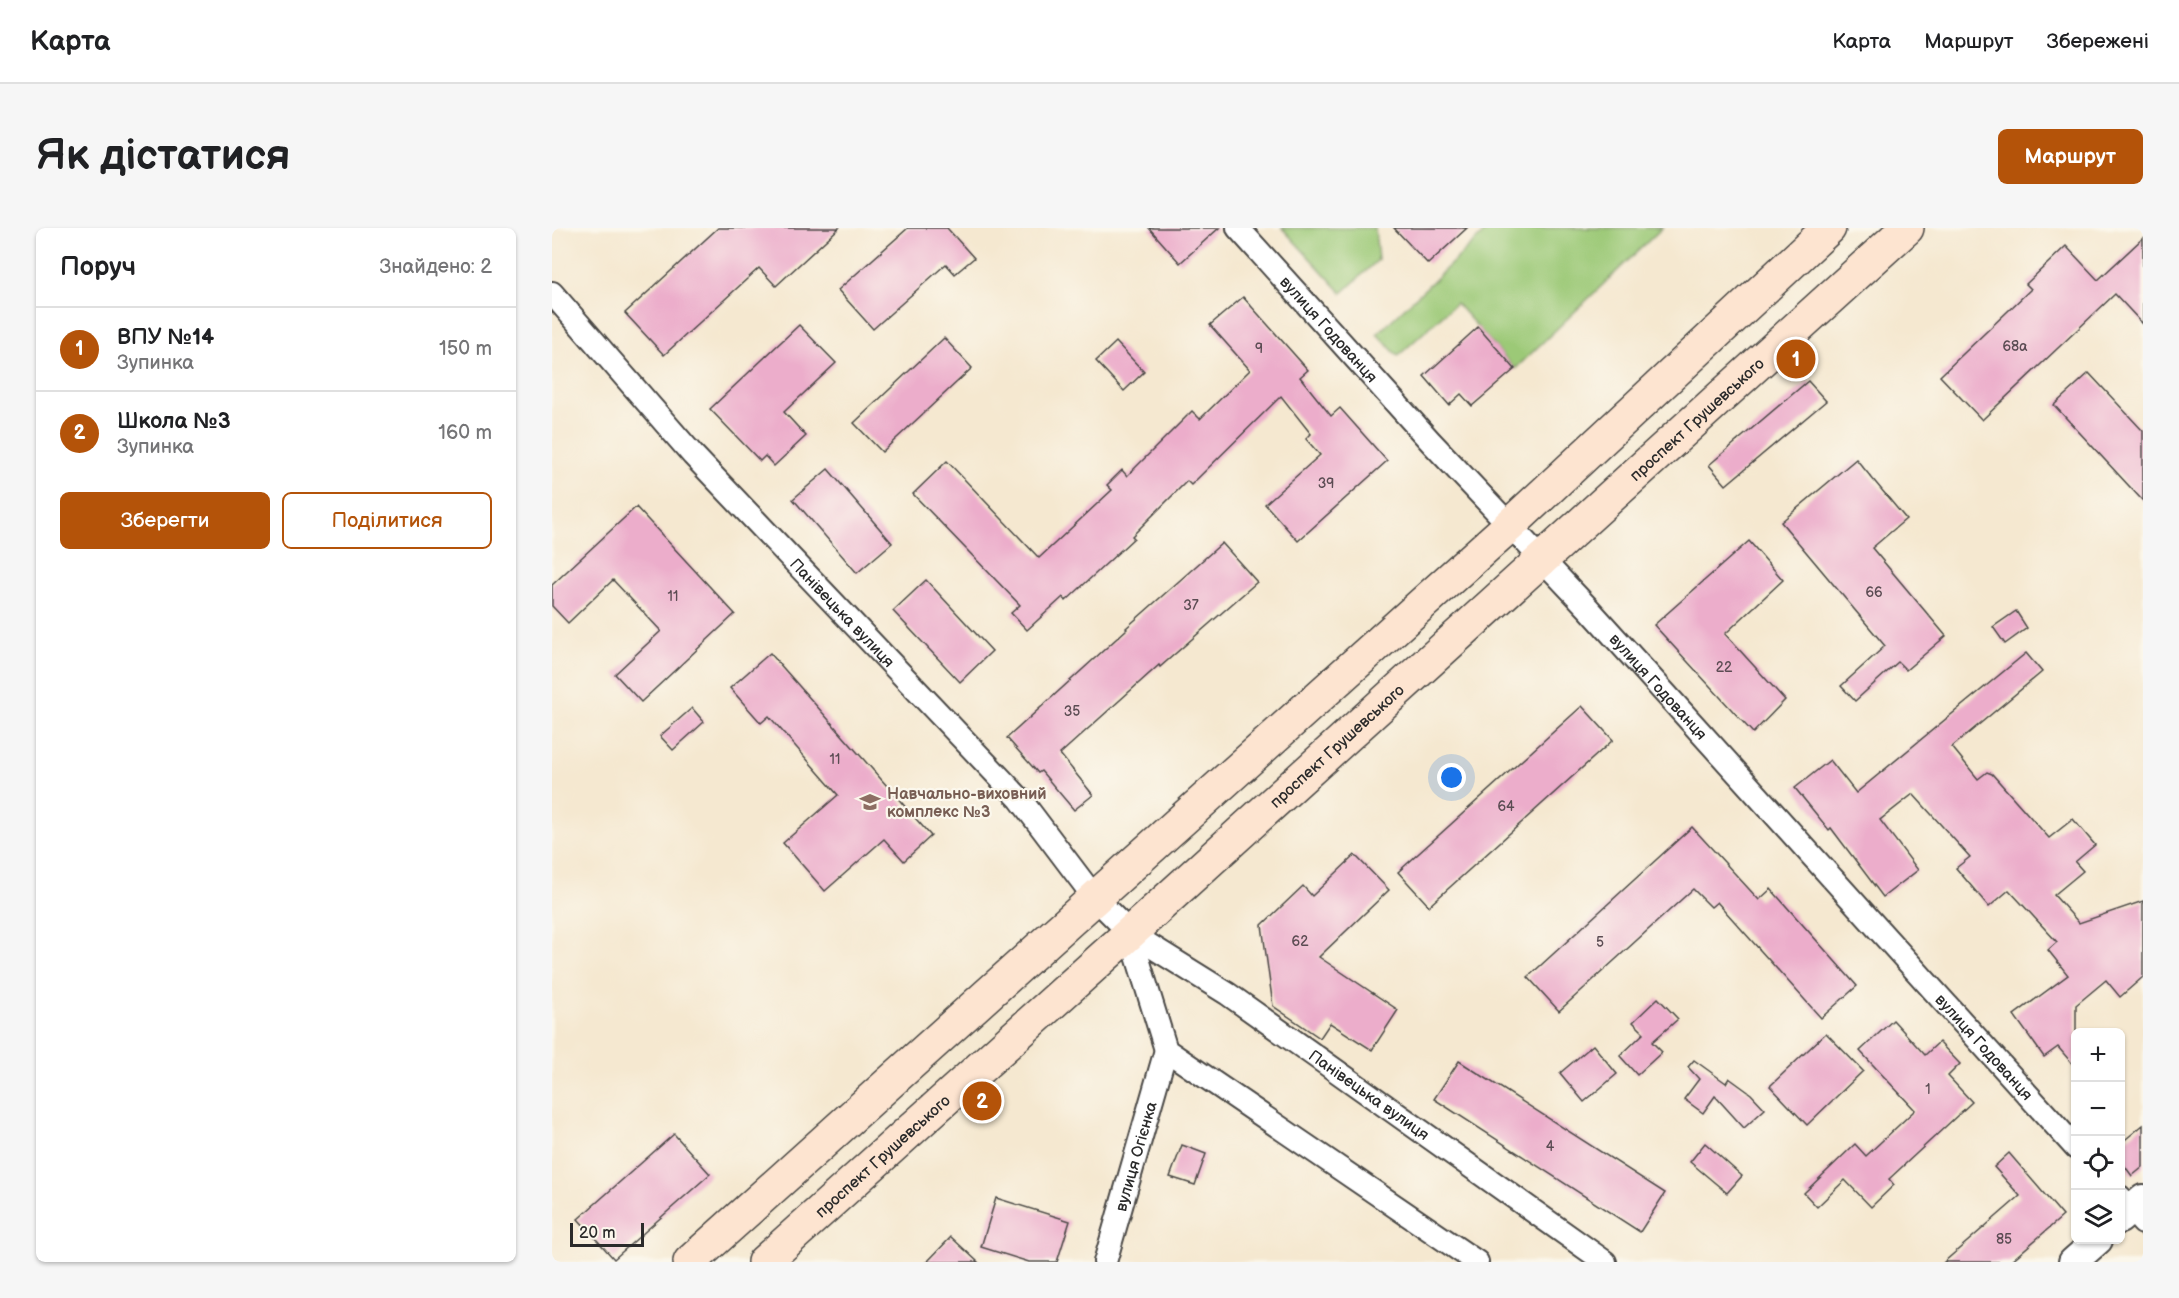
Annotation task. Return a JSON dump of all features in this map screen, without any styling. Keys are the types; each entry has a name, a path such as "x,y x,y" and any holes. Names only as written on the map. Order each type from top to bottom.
{"main road":[{"path":"690,1262 1510,525 1829,228"},
{"name":"проспект Грушевського","path":"764,1262 1907,228"}],"street":[{"name":"вулиця Годованця","path":"1238,228 2071,1142"},
{"name":"Панівецька вулиця","path":"552,293 693,455 1020,799 1094,897 1130,933 1228,994 1605,1262"},
{"name":"Панівецька вулиця","path":"1130,933 1166,1050"},
{"name":"вулиця Огієнка","path":"1105,1262 1166,1050"},
{"path":"1166,1050 1477,1262"},
{"path":"2073,1262 2093,1244"}],"green space":[{"path":"1282,228 1375,228 1378,260 1342,293"},
{"path":"1489,228 1662,228 1515,369 1456,303 1398,356 1377,334"}],"building":[{"path":"718,228 839,228 776,286 759,268 664,355 625,313"},
{"path":"908,228 947,228 974,258 955,274 946,264 873,329 838,290"},
{"path":"1149,228 1219,228 1180,263"},
{"path":"1394,228 1467,228 1428,264"},
{"path":"2143,238 2143,324 2115,294 1982,420 1940,376 2031,289 2026,284 2066,246 2098,280"},
{"path":"1243,297 1308,370 1300,377 1331,416 1340,408 1387,461 1298,541 1265,504 1320,455 1306,439 1311,434 1281,396 1191,485 1187,481 1132,536 1134,538 1066,601 1063,597 1027,630 1011,613 1020,605 913,494 947,461 1039,558 1112,490 1107,485 1122,470 1127,476 1192,411 1200,419 1250,370 1210,325"},
{"path":"799,325 836,363 784,412 806,436 774,466 765,456 760,461 710,409"},
{"path":"1478,327 1515,369 1472,406 1461,394 1449,405 1424,376"},
{"path":"944,338 972,368 882,452 854,423"},
{"path":"1116,342 1144,372 1124,391 1096,361"},
{"path":"2089,373 2143,431 2143,501 2054,405"},
{"path":"1808,381 1826,401 1726,485 1709,465"},
{"path":"1856,459 1906,519 1872,548 1946,636 1906,670 1898,662 1855,701 1841,686 1885,646 1781,522"},
{"path":"828,469 892,543 857,573 793,499"},
{"path":"636,507 735,614 641,702 615,674 661,631 613,580 568,623 552,606 552,585"},
{"path":"1749,541 1783,580 1725,634 1785,700 1753,733 1654,625"},
{"path":"1222,543 1257,582 1160,667 1159,665 1060,754 1093,795 1074,810 1041,771 1038,773 1007,738"},
{"path":"926,580 992,651 960,682 893,611"},
{"path":"2016,611 2027,628 2005,644 1993,627"},
{"path":"770,653 931,836 904,861 884,839 825,891 783,843 838,795 769,716 761,723 730,688"},
{"path":"2026,653 2042,672 1952,747 1978,779 1987,772 1992,774 2049,838 2073,819 2095,845 2075,862 2083,871 2054,895 2079,923 2143,901 2143,977 2120,997 2106,980 2076,1005 2076,1028 2071,1028 2071,1062 2058,1047 2044,1057 2014,1015 2068,975 2048,950 2057,942 2009,890 1989,907 1956,868 1970,857 1913,794 1880,820 1918,870 1883,897 1831,828 1829,830 1795,788 1830,760 1856,793"},
{"path":"1582,706 1613,740 1429,906 1398,872"},
{"path":"692,708 704,722 673,750 660,736"},
{"path":"1692,827 1759,900 1771,889 1857,986 1821,1018 1717,902 1711,907 1693,889 1559,1011 1528,977"},
{"path":"1355,855 1389,890 1319,957 1398,1010 1372,1050 1330,1023 1320,1038 1273,1006 1262,925 1303,886 1312,896"},
{"path":"1658,998 1678,1019 1652,1042 1662,1052 1637,1075 1620,1056 1644,1033 1633,1022"},
{"path":"1893,1020 1925,1055 1939,1042 1960,1064 1948,1076 1972,1102 1889,1179 1894,1185 1871,1207 1845,1180 1817,1207 1804,1193 1855,1144 1866,1156 1915,1110 1860,1051"},
{"path":"1826,1033 1863,1071 1807,1125 1770,1086"},
{"path":"1593,1045 1617,1074 1584,1102 1560,1073"},
{"path":"1694,1060 1726,1083 1729,1078 1751,1094 1765,1109 1744,1128 1715,1096 1703,1113 1684,1099 1699,1079 1688,1067"},
{"path":"1459,1061 1665,1193 1640,1232 1434,1099"},
{"path":"2143,1125 2143,1167 2132,1176 2125,1166 2125,1140"},
{"path":"674,1134 710,1174 614,1259 578,1219"},
{"path":"1705,1143 1742,1176 1727,1193 1690,1162"},
{"path":"1182,1145 1206,1154 1195,1185 1170,1177"},
{"path":"2009,1153 2063,1216 2010,1262 1944,1262 2020,1196 1994,1167"},
{"path":"996,1198 1070,1221 1057,1262 1029,1262 981,1247"},
{"path":"951,1237 978,1262 927,1262"}],"place":[{"name":"ВПУ №14","path":"1796,359"},
{"name":"Навчально-виховний комплекс №3","path":"870,802"},
{"name":"Школа №3","path":"982,1101"}]}
